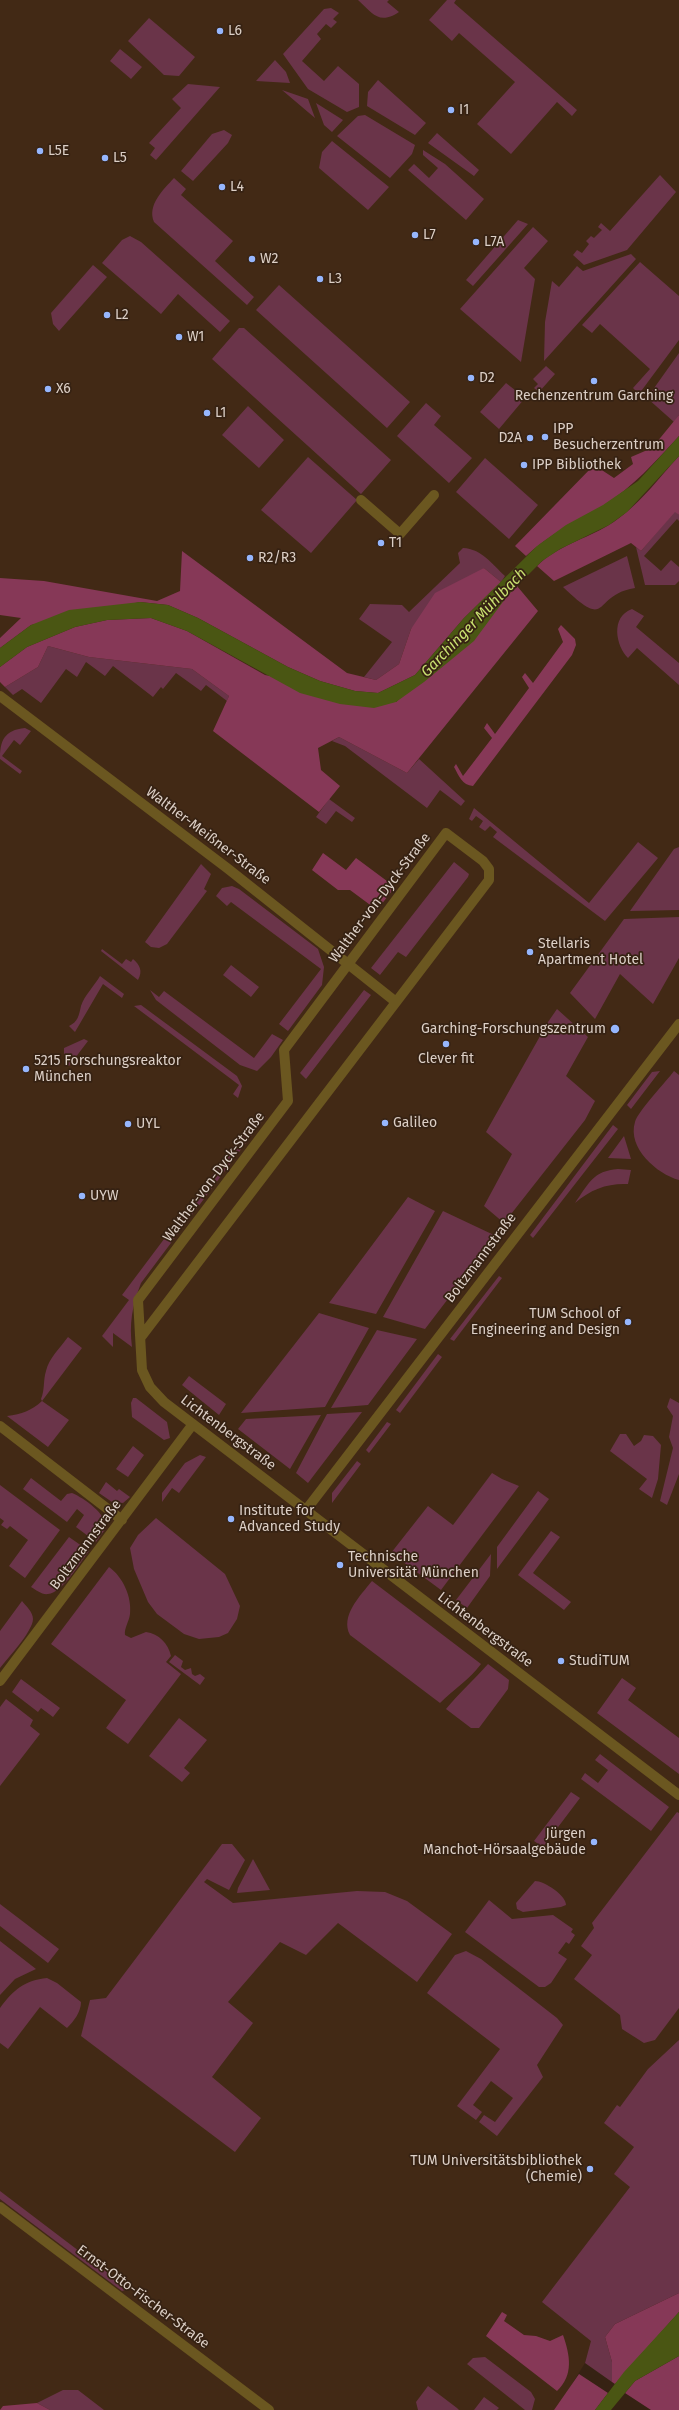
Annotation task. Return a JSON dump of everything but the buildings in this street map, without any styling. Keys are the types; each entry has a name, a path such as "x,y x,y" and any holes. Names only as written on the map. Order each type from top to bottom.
{"street":[{"path":"361,500 400,534 434,495"},
{"name":"Walther-Meißner-Straße","path":"0,696 349,963 396,1002"},
{"name":"Walther-von-Dyck-Straße","path":"141,1337 489,880 489,869 483,861 446,833 284,1050 288,1101 138,1300 141,1337 140,1360 146,1380"},
{"name":"Boltzmannstraße","path":"306,1510 679,1024"},
{"name":"Lichtenbergstraße","path":"146,1380 154,1393 193,1424 679,1795"},
{"name":"Boltzmannstraße","path":"0,1682 193,1424"},
{"path":"0,1426 122,1520"},
{"name":"Ernst-Otto-Fischer-Straße","path":"0,2207 269,2410"}],"shaded area":[{"name":"Technische Universität München","path":"0,0 679,0 679,2227 592,2341 585,2363 556,2410 0,2410"},
{"path":"358,0 389,0 387,2 399,12 386,18 381,18 372,13"},
{"path":"447,0 456,0 454,3 577,110 572,116 557,102 511,154 477,124 515,82 459,33 452,41 429,20"},
{"path":"331,8 339,13 333,19 337,22 331,28 326,24 317,34 321,39 302,61 324,81 338,66 359,84 359,107 347,112 308,89 283,54 324,9"},
{"path":"149,18 195,57 179,76 164,75 128,41"},
{"path":"120,49 142,67 131,79 110,61"},
{"path":"275,60 286,72 290,83 256,81"},
{"path":"378,80 426,123 415,135 367,106 368,92"},
{"path":"188,84 220,87 156,160 150,155 155,148 149,143 181,108 172,99"},
{"path":"282,90 308,99 315,118"},
{"path":"316,103 343,120 332,132 324,125"},
{"path":"365,115 415,145 412,154 390,178 337,136 358,116"},
{"path":"224,130 232,135 228,143 193,181 181,171 212,134"},
{"path":"437,133 479,170 474,176 428,143"},
{"path":"332,141 389,187 368,210 319,168 322,152"},
{"path":"423,150 445,164 484,199 466,220 408,170 414,164 429,178 438,168 423,155"},
{"path":"660,175 676,192 627,250 584,265 573,255 577,250 582,253 589,244 586,241 591,236 594,238 602,230 598,227 601,223 610,231"},
{"path":"174,178 186,189 181,195 233,241 215,261 254,297 247,305 154,222 152,216 154,204 157,198"},
{"path":"518,220 528,224 473,286 466,280"},
{"path":"533,227 548,241 524,268 535,279 521,362 460,309"},
{"path":"130,236 141,242 230,321 220,332 178,294 161,314 102,263 122,240"},
{"path":"631,254 636,259 544,361 545,322 552,281 559,287 577,266 583,271"},
{"path":"640,262 679,296 679,340 639,394 633,388 650,369 600,324 592,333 582,325"},
{"path":"93,265 107,277 59,331 53,324 51,313"},
{"path":"279,285 410,402 387,428 256,310"},
{"path":"239,328 244,328 391,460 361,494 212,359"},
{"path":"679,353 679,415 674,422 647,398"},
{"path":"546,366 555,374 539,392 534,388 538,384 533,379"},
{"path":"506,383 525,398 499,429 480,412"},
{"path":"426,403 441,416 434,425 472,458 449,483 397,436"},
{"path":"248,406 284,440 259,468 222,435"},
{"path":"679,415 679,436 643,474 614,499 553,535 526,556 515,546 594,465 614,478 633,464 631,457 652,448"},
{"path":"679,456 679,515 675,512 641,551 631,543 554,581 537,566 553,553 600,530 619,518 647,493"},
{"path":"308,457 357,500 311,553 261,510"},
{"path":"485,458 538,505 509,539 456,492"},
{"path":"675,511 679,515 679,521 677,519 644,556 661,571 671,560 679,567 679,581 675,585 645,585 636,547 641,551"},
{"path":"463,548 476,551 491,562 505,576 501,582 484,568 411,629 399,664 376,680 364,677 392,642 359,619 370,604 402,605 409,612 460,563 458,553"},
{"path":"182,551 347,673 376,680 399,664 411,629 435,593 484,568 501,582 464,618 415,675 378,693 355,691 320,681 288,667 198,618 168,605 140,602 31,625 0,648 0,638 21,618 0,615 0,578 44,581 157,601 180,591"},
{"path":"627,556 635,588 621,592 600,607 595,609 588,608 563,587"},
{"path":"517,586 538,611 407,773 339,737 318,748 321,770 340,786 319,812 213,731 229,696 192,669 89,657 48,646 38,667 5,687 0,682 0,667 27,647 75,627 107,620 151,618 187,631 265,675 396,702"},
{"path":"632,609 644,616 636,627 679,663 679,685 637,648 628,658 624,653 618,639 618,625 620,618"},
{"path":"561,625 575,639 576,645 572,655 473,786 466,784 461,780 454,767 456,764 463,776 492,738 484,728 487,723 495,734 529,688 522,677 525,673 533,683 563,642 558,629"},
{"path":"48,646 89,657 192,669 229,696 227,701 206,685 201,691 176,673 163,689 161,687 153,697 113,666 105,676 86,662 77,677 66,669 41,703 22,689 13,695 5,687 38,667"},
{"path":"25,728 31,731 20,745 14,740 2,756 22,771 20,774 0,759 0,753 2,742 8,734 12,731"},
{"path":"339,737 407,773 419,759 465,801 461,806 440,790 427,808 345,746 332,741"},
{"path":"329,799 355,818 352,822 336,811 326,824 316,817"},
{"path":"474,808 589,903 638,842 658,858 605,921 493,837 497,832 490,826 485,831 479,827 483,821 476,816 472,821 469,819"},
{"path":"679,847 679,910 630,911 674,849"},
{"path":"323,853 346,870 356,858 395,887 377,910 350,890 338,890 312,870"},
{"path":"454,862 469,874 468,877 406,957 398,952 380,975 371,968"},
{"path":"201,864 211,874 204,889 207,891 167,944 159,948 151,947 145,942"},
{"path":"232,886 239,889 318,949 324,967 322,985 288,1031 279,1024 321,969 231,902 227,906 216,896 222,888"},
{"path":"679,917 679,958 653,1004 620,974 595,1019 570,993 624,919"},
{"path":"102,949 122,964 126,959 131,962 133,959 140,968 138,980 101,951"},
{"path":"231,965 259,987 251,997 223,975"},
{"path":"100,976 124,994 122,998 103,984 75,1032 69,1026 76,1020 85,998"},
{"path":"150,990 159,997 164,991 254,1058 272,1034 283,1040 271,1057 257,1071 240,1065 156,1000"},
{"path":"364,990 371,995 306,1079 300,1073"},
{"path":"141,1005 237,1076 242,1086 238,1098 233,1094 239,1085 134,1006"},
{"path":"557,1009 588,1037 566,1076 595,1101 585,1120 504,1223 484,1206 512,1154 486,1132 548,1022"},
{"path":"84,1039 88,1041 69,1066 64,1065 64,1048"},
{"path":"660,1071 631,1109 627,1105 652,1072"},
{"path":"674,1071 679,1075 679,1180 670,1177 653,1166 640,1150 635,1141 634,1132 637,1117"},
{"path":"266,1116 141,1283 135,1299 132,1315 132,1347 113,1333 113,1347 102,1336 129,1300 122,1295 255,1118"},
{"path":"613,1125 618,1129 533,1238 530,1235"},
{"path":"624,1136 631,1159 608,1158"},
{"path":"610,1170 631,1170 628,1184 600,1188 587,1194 575,1203 588,1184 597,1175"},
{"path":"408,1197 435,1211 376,1314 329,1303"},
{"path":"443,1211 496,1236 425,1329 383,1317"},
{"path":"499,1276 502,1278 454,1341 450,1339"},
{"path":"319,1313 369,1328 325,1407 241,1413"},
{"path":"377,1330 417,1339 368,1405 331,1408"},
{"path":"68,1337 82,1348 42,1401 41,1399 47,1366 52,1357"},
{"path":"438,1354 442,1357 400,1413 396,1410"},
{"path":"189,1376 226,1404 219,1415 182,1385"},
{"path":"133,1398 136,1398 167,1422 170,1438 164,1440 132,1417 131,1403"},
{"path":"670,1398 679,1403 679,1474 667,1505 660,1501 673,1448 669,1437 673,1416 667,1407"},
{"path":"42,1401 69,1420 48,1447 7,1416 26,1412"},
{"path":"362,1412 308,1483 296,1473 327,1414"},
{"path":"321,1415 290,1469 238,1429 246,1419"},
{"path":"387,1422 391,1424 369,1453 366,1450"},
{"path":"620,1434 626,1434 634,1446 641,1441 644,1435 653,1436 661,1445 658,1479 652,1498 639,1489 647,1479 610,1451"},
{"path":"133,1446 144,1455 128,1477 116,1469"},
{"path":"200,1455 206,1457 179,1493 172,1488 162,1502 162,1493 185,1463"},
{"path":"357,1461 361,1464 332,1503 332,1493"},
{"path":"492,1473 519,1486 441,1590 391,1553 428,1506 453,1525"},
{"path":"31,1478 61,1501 67,1494 72,1493 94,1507 103,1517 106,1528 96,1542 76,1527 84,1515 77,1509 67,1522 23,1489"},
{"path":"106,1482 117,1491 119,1489 130,1497 123,1503 112,1502 99,1493"},
{"path":"0,1485 60,1530 25,1578 9,1566 28,1540 10,1526 7,1529 1,1525 4,1521 0,1518"},
{"path":"538,1491 549,1499 497,1569 497,1547"},
{"path":"156,1518 225,1574 240,1606 237,1619 228,1633 219,1637 199,1639 184,1634 157,1614 148,1602 134,1569 130,1548 138,1535"},
{"path":"551,1531 560,1537 533,1573 571,1602 564,1610 518,1575"},
{"path":"69,1537 89,1551 71,1576 54,1592 48,1594 41,1593 31,1587"},
{"path":"491,1554 490,1576 467,1608 456,1600"},
{"path":"109,1567 114,1571 126,1588 130,1601 130,1614 125,1635 131,1638 146,1632 159,1637 170,1651 171,1656 166,1662 181,1674 128,1744 106,1728 126,1700 51,1644"},
{"path":"372,1581 481,1664 472,1675 440,1703 350,1635 348,1628 349,1614 357,1600"},
{"path":"22,1601 32,1614 32,1624 20,1644 0,1668 0,1631"},
{"path":"175,1655 183,1661 181,1667 185,1670 191,1668 192,1674 195,1676 200,1674 205,1678 200,1685 169,1662"},
{"path":"488,1664 509,1680 508,1689 479,1728 471,1728 446,1709"},
{"path":"622,1678 636,1688 628,1700 679,1738 679,1774 597,1713"},
{"path":"21,1679 60,1708 53,1717 41,1708 38,1712 12,1692"},
{"path":"6,1699 33,1720 30,1726 40,1734 0,1786 0,1707"},
{"path":"179,1718 207,1740 184,1768 190,1773 182,1782 149,1756"},
{"path":"600,1754 669,1807 651,1831 581,1779 585,1773 598,1783 608,1770 595,1760"},
{"path":"571,1792 580,1798 543,1847 534,1841"},
{"path":"677,1812 679,1813 679,2008 655,2040 644,2043 622,2029 620,2015 574,1979 592,1955 581,1946 594,1928 592,1923"},
{"path":"222,1844 232,1844 245,1860 229,1890 207,1879 204,1882 233,1903 357,1891 385,1892 407,1901 452,1934 417,1982 338,1923 306,1955 280,1942 228,2002 253,2023 212,2077 261,2118 235,2152 81,2036 90,2000 106,1998"},
{"path":"253,1859 270,1890 237,1893 238,1888"},
{"path":"535,1881 544,1883 554,1889 565,1901 566,1905 523,1912 517,1909 516,1903"},
{"path":"489,1900 512,1919 553,1915 573,1929 571,1932 575,1935 569,1944 566,1942 558,1953 567,1959 551,1983 545,1987 539,1987 465,1932"},
{"path":"0,1904 59,1949 48,1963 0,1926"},
{"path":"0,1941 36,1969 15,1979 0,1995"},
{"path":"466,1951 481,1959 557,2018 563,2025 537,2065 543,2077 497,2136 479,2122 484,2115 495,2122 513,2098 491,2081 473,2105 482,2112 476,2120 457,2106 500,2049 427,1993 455,1955"},
{"path":"47,1978 57,1983 81,2002 77,2016 67,2028 40,2007 8,2049 0,2043 0,2008 20,1987 32,1981"},
{"path":"679,2040 679,2293 615,2324 605,2337 612,2362 612,2382 585,2363 591,2341 542,2302 630,2187 614,2174 634,2147 604,2123 617,2105 620,2107 648,2069"},
{"path":"0,2191 129,2289 122,2291 0,2199"},
{"path":"679,2293 679,2312 615,2384 612,2382 612,2362 605,2337 615,2324"},
{"path":"502,2312 507,2315 504,2321 524,2335 536,2336 550,2341 563,2335 569,2357 569,2364 566,2378 557,2391 486,2336"},
{"path":"679,2356 679,2410 651,2410 625,2393 635,2381"},
{"path":"485,2357 531,2392 535,2399 532,2410 525,2410 467,2364 473,2358"},
{"path":"579,2374 608,2393 595,2410 554,2410"},
{"path":"428,2386 459,2410 418,2410 416,2402"},
{"path":"63,2390 78,2390 104,2410 50,2410 37,2403"},
{"path":"484,2397 499,2408 497,2410 474,2410"},
{"path":"37,2403 50,2410 0,2410 3,2406"}],"water":[{"name":"Garchinger Mühlbach","path":"679,436 679,456 627,512 609,525 560,549 542,561 508,595 474,641 424,682 396,702 374,708 340,704 300,693 187,631 151,618 107,620 75,627 27,647 0,667 0,648 31,625 69,610 140,602 168,605 198,618 288,667 320,681 355,691 378,693 415,675 464,618 537,546 566,525 603,505 638,481"},
{"path":"679,2312 679,2356 635,2381 611,2410 595,2410 624,2372"}],"place":[{"name":"L6","path":"220,31"},
{"name":"I1","path":"451,110"},
{"name":"L5E","path":"40,151"},
{"name":"L5","path":"105,158"},
{"name":"L4","path":"222,187"},
{"name":"L7","path":"415,235"},
{"name":"L7A","path":"476,242"},
{"name":"W2","path":"252,259"},
{"name":"L3","path":"320,279"},
{"name":"L2","path":"107,315"},
{"name":"W1","path":"179,337"},
{"name":"D2","path":"471,378"},
{"name":"Rechenzentrum Garching","path":"594,381"},
{"name":"X6","path":"48,389"},
{"name":"L1","path":"207,413"},
{"name":"IPP Besucherzentrum","path":"545,437"},
{"name":"D2A","path":"530,438"},
{"name":"IPP Bibliothek","path":"524,465"},
{"name":"T1","path":"381,543"},
{"name":"R2/R3","path":"250,558"},
{"name":"Stellaris Apartment Hotel","path":"530,952"},
{"name":"Garching-Forschungszentrum","path":"615,1029"},
{"name":"Clever fit","path":"446,1044"},
{"name":"5215 Forschungsreaktor München","path":"26,1069"},
{"name":"Galileo","path":"385,1123"},
{"name":"UYL","path":"128,1124"},
{"name":"UYW","path":"82,1196"},
{"name":"TUM School of Engineering and Design","path":"628,1322"},
{"name":"Institute for Advanced Study","path":"231,1519"},
{"name":"Technische Universität München","path":"340,1565"},
{"name":"StudiTUM","path":"561,1661"},
{"name":"Jürgen Manchot-Hörsaalgebäude","path":"594,1842"},
{"name":"TUM Universitätsbibliothek (Chemie)","path":"590,2169"}]}
